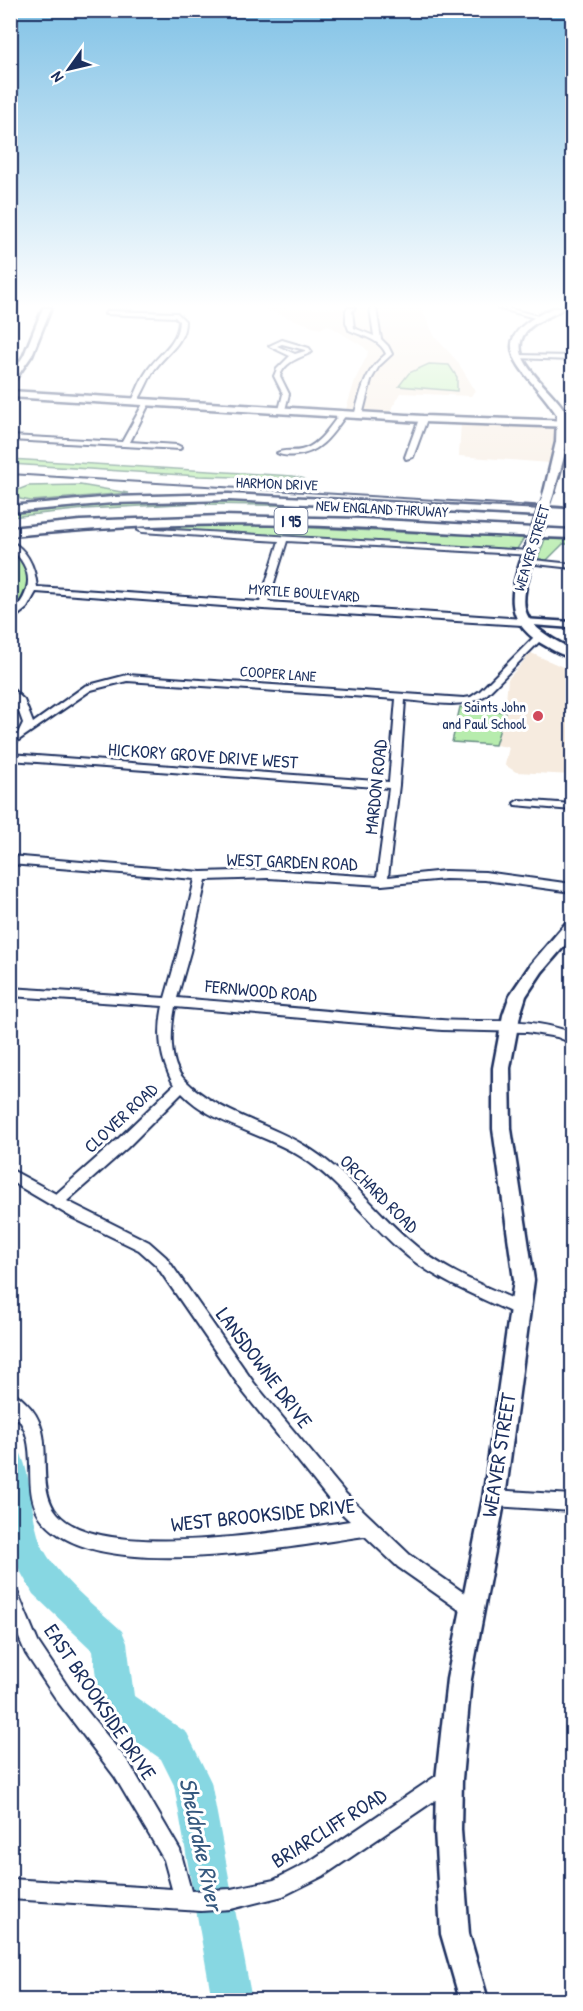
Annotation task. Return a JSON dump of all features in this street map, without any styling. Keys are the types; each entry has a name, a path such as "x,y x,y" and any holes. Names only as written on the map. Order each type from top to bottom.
{"highway":[{"name":"NEW ENGLAND THRUWAY","path":"10,522 112,513 231,510 573,525"},
{"name":"NEW ENGLAND THRUWAY","path":"10,532 116,522 217,519 573,534"}],"main road":[{"name":"WEAVER STREET","path":"523,622 517,612 517,597 538,513 549,492 567,424 554,402"},
{"path":"559,458 573,446"},
{"path":"523,622 538,638 573,654"},
{"name":"WEAVER STREET","path":"474,2001 455,1934 448,1830 449,1779 459,1679 494,1498 524,1280 522,1246 503,1149 499,1112 501,1076 509,1027 517,997 529,979 573,927"}],"street":[{"path":"125,444 147,402 358,416 567,424"},
{"path":"282,410 284,402"},
{"path":"358,416 362,402"},
{"path":"281,453 311,452 318,447 342,415"},
{"path":"409,457 423,419"},
{"path":"10,438 177,447"},
{"name":"HARMON DRIVE","path":"10,509 113,500 229,497 538,513"},
{"path":"142,530 530,552 573,566"},
{"path":"263,606 284,539"},
{"path":"10,543 24,553 28,561 33,590 24,606 10,620"},
{"name":"MYRTLE BOULEVARD","path":"33,590 573,625"},
{"name":"COOPER LANE","path":"10,743 88,688 127,678 464,701 474,699 538,638"},
{"path":"10,690 19,700 28,723 22,734"},
{"name":"MARDON ROAD","path":"382,881 394,785 401,697"},
{"name":"HICKORY GROVE DRIVE WEST","path":"10,757 122,767 256,774 345,784 394,785"},
{"path":"519,803 573,807"},
{"name":"WEST GARDEN ROAD","path":"10,860 201,876 268,874 382,881 445,875 485,876 573,888"},
{"name":"CLOVER ROAD","path":"56,1202 122,1144 183,1084 171,1068 165,1020 201,876"},
{"name":"FERNWOOD ROAD","path":"10,992 169,1001 453,1026 509,1027 547,1031 573,1038"},
{"name":"ORCHARD ROAD","path":"183,1084 203,1103 291,1144 321,1162 345,1183 407,1248 443,1272 520,1310"},
{"name":"LANSDOWNE DRIVE","path":"10,1174 56,1202 144,1245 161,1261 249,1388 340,1500 404,1561 471,1608"},
{"name":"WEST BROOKSIDE DRIVE","path":"10,1398 24,1409 33,1422 38,1437 38,1489 50,1518 64,1530 88,1542 122,1548 190,1549 368,1527"},
{"path":"494,1498 573,1503"},
{"name":"EAST BROOKSIDE DRIVE","path":"10,1595 32,1648 64,1696 122,1770 172,1857 192,1900"},
{"name":"BRIARCLIFF ROAD","path":"10,1889 192,1900 231,1899 276,1889 316,1869 449,1779"}],"shaded area":[{"path":"348,402 396,402 388,415 345,413"},
{"path":"461,422 559,426 558,456 572,457 572,490 569,475 565,474 563,464 459,456"},
{"name":"Saints John and Paul School","path":"531,653 572,671 572,775 516,772 505,765 509,747 495,745 505,712 508,679"}],"green space":[{"path":"10,459 293,476 305,479 199,476 11,464"},
{"path":"80,485 128,493 31,501 20,499 15,491 28,486"},
{"path":"204,499 198,503 85,509 11,517 10,512 88,504"},
{"path":"212,499 531,515 530,517 312,506 206,504"},
{"path":"250,525 524,538 517,549 501,549 139,527"},
{"path":"545,539 572,540 572,544 563,544 546,561 538,558"},
{"path":"11,550 24,565 27,581 22,597 11,614"},
{"path":"460,707 505,712 495,745 452,742"}],"waterway":[{"name":"Sheldrake River","path":"10,1465 22,1541 45,1582 110,1643 117,1706 174,1746 192,1782 232,2000"}],"railway":[{"path":"10,474 549,507"},
{"path":"524,505 572,508"}],"place":[{"name":"Saints John and Paul School","path":"538,716"}]}
